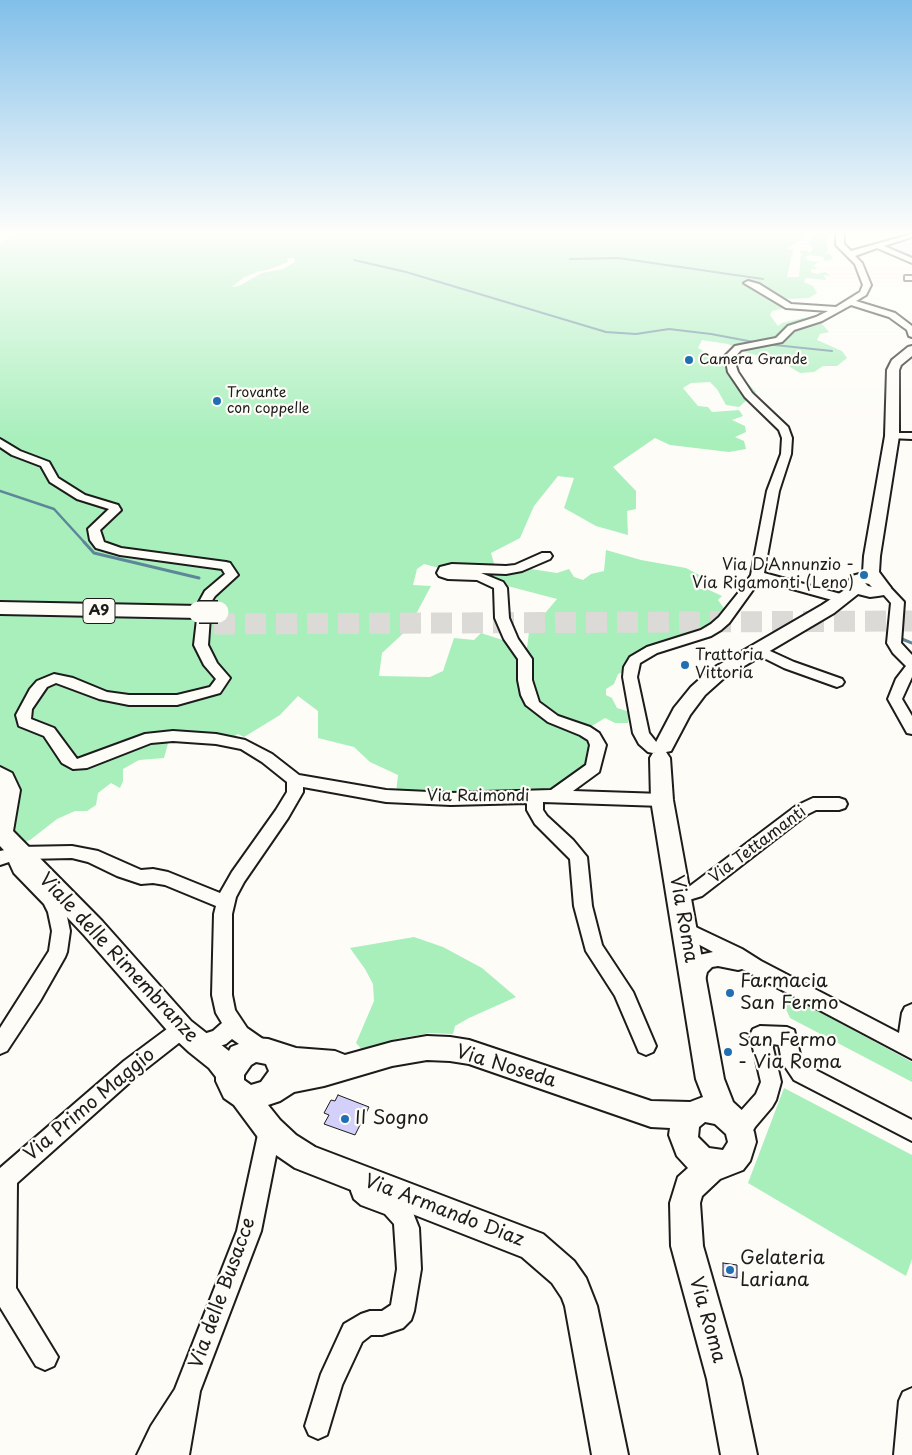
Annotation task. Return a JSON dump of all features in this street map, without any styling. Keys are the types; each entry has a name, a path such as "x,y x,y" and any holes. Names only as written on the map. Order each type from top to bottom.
{"highway":[{"name":"A9","path":"0,608 207,618 91,624 0,620"}],"main road":[{"path":"864,589 892,436 893,370 896,363 909,353"},
{"name":"Via Roma","path":"707,1122 710,1079 662,800 659,751 681,713 698,691 717,674 756,649 864,589"},
{"name":"Viale delle Rimembranze","path":"0,774 5,778 9,790 2,834 10,856 233,1053"},
{"name":"Via Noseda","path":"233,1053 264,1095 288,1080 324,1073 357,1062 427,1048 469,1052 651,1114 707,1122"},
{"name":"Via Noseda","path":"233,1053 325,1064 357,1062"},
{"name":"Via Armando Diaz","path":"233,1053 270,1130 286,1145 305,1158 532,1245 563,1272 575,1289 582,1306 610,1455"},
{"path":"707,1122 742,1142 740,1151 733,1160 714,1165 695,1156 707,1122"},
{"name":"Via Roma","path":"714,1165 689,1188 685,1203 687,1246 724,1379 739,1455"}],"street":[{"path":"782,302 789,306 836,309"},
{"path":"659,751 644,740 641,733 630,677 631,667 636,660 652,650 706,633 716,627 724,620 757,575 773,491 786,454 784,429 748,395 733,372 730,356 735,350 743,347 779,340 791,328 819,319 850,302 877,310 900,320 912,322"},
{"path":"900,320 911,329 912,334"},
{"path":"892,436 912,436"},
{"path":"0,442 16,453 45,464 50,476 81,497 114,507 115,510 112,514 94,529 96,540 100,545 127,553 226,566 232,575 210,594 205,602 201,645 211,665 223,678 222,682 214,690 177,700 130,700 104,696 68,681 54,678 42,684 35,692 23,715 24,722 49,732 68,760 73,764 81,764 124,746 150,738 174,736 246,745 267,758 295,780 296,792 238,877 225,902 222,940 222,995 233,1053"},
{"path":"546,556 512,569 473,570 452,568 444,570 443,573 448,576 479,576 499,585 501,588 502,618 511,639 525,659 525,680 528,695 533,705 552,719 585,731 594,737 598,745 593,768 555,796"},
{"path":"757,575 864,589 898,602 894,643 898,650 912,663"},
{"path":"756,649 789,665 837,682"},
{"path":"912,668 903,678 895,699 912,729"},
{"name":"Via Raimondi","path":"295,780 382,795 451,799 555,796 662,800"},
{"path":"535,796 535,810 540,820 567,844 578,857 583,906 593,946 623,992 646,1046"},
{"name":"Via Tettamanti","path":"679,896 696,892 802,810 813,804 839,804"},
{"path":"10,856 72,852 92,856 123,871 141,877 153,876 168,879 225,902"},
{"path":"0,1045 33,995 58,952 61,931 57,912 50,899 10,856"},
{"path":"685,929 908,1048 912,1014"},
{"path":"695,990 698,970 706,961 718,958 754,967"},
{"path":"707,1122 747,1120 765,1100 771,1082 760,1035 787,1036 792,1062 802,1073 912,1131"},
{"name":"Via Primo Maggio","path":"3,1180 131,1068 233,1053"},
{"name":"Via delle Busacce","path":"176,1455 187,1391 249,1231 270,1130"},
{"path":"3,1180 2,1293 45,1357"},
{"path":"318,1426 330,1383 354,1333 370,1323 382,1324 394,1319 402,1311 409,1269 407,1228 404,1218 393,1206 369,1197 362,1192 362,1180"},
{"path":"150,1455 187,1391"},
{"path":"907,1455 912,1401"}],"green space":[{"path":"0,302 776,302 775,304 784,305 785,308 772,311 770,315 778,326 782,323 803,318 822,324 829,332 820,334 817,340 842,351 847,358 837,366 823,366 814,372 800,373 782,362 744,352 728,344 702,340 698,348 717,359 723,358 756,392 739,407 726,405 717,389 710,382 691,383 683,388 698,406 708,407 712,412 739,410 743,416 732,420 745,426 746,432 735,437 744,441 746,449 729,452 670,445 655,438 613,467 636,491 636,509 627,511 628,535 596,526 564,508 574,478 558,476 534,506 520,538 491,553 495,567 517,572 531,569 557,573 569,569 574,577 583,580 591,574 604,571 606,550 641,560 686,568 703,577 697,584 700,589 707,589 722,596 718,600 726,611 701,631 661,649 641,665 618,674 614,684 606,689 606,695 612,698 617,708 630,712 628,723 615,723 605,718 582,732 594,747 586,770 554,791 477,798 396,793 398,775 370,762 354,747 318,738 318,711 298,696 280,715 244,737 238,734 230,739 169,740 164,758 139,760 123,769 123,781 120,788 111,783 98,793 96,805 87,811 75,811 57,819 30,840 0,850","holes":["424,564 557,599 529,632 527,648 481,633 474,640 454,638 443,671 430,677 379,676 382,653 408,629 431,586 413,585 417,569"]},
{"path":"414,937 443,947 482,968 516,997 455,1026 453,1034 430,1033 396,1039 364,1052 356,1043 374,1001 373,984 350,948"},
{"path":"788,995 912,1062 912,1082 790,1018 784,1005"},
{"path":"784,1088 912,1155 912,1259 906,1276 748,1183"}],"building":[{"name":"Il Sogno","path":"338,1095 369,1107 355,1135 324,1124 329,1115 324,1113 331,1100 335,1101"},
{"name":"Gelateria Lariana","path":"723,1263 737,1265 737,1278 723,1276"}],"waterway":[{"path":"506,302 606,332 636,334 669,329 711,334 759,343"},
{"path":"765,344 832,351"},
{"path":"0,491 54,509 85,543"},
{"path":"84,542 94,553 199,578"},
{"path":"902,639 912,643"}],"tunnel":[{"path":"214,624 912,621"}],"place":[{"name":"Camera Grande","path":"689,360"},
{"name":"Trovante con coppelle","path":"217,401"},
{"name":"Via D'Annunzio - Via Rigamonti (Leno)","path":"864,575"},
{"name":"Trattoria Vittoria","path":"685,665"},
{"name":"Farmacia San Fermo","path":"730,993"},
{"name":"San Fermo - Via Roma","path":"728,1052"},
{"name":"Il Sogno","path":"345,1119"},
{"name":"Gelateria Lariana","path":"730,1270"}]}
